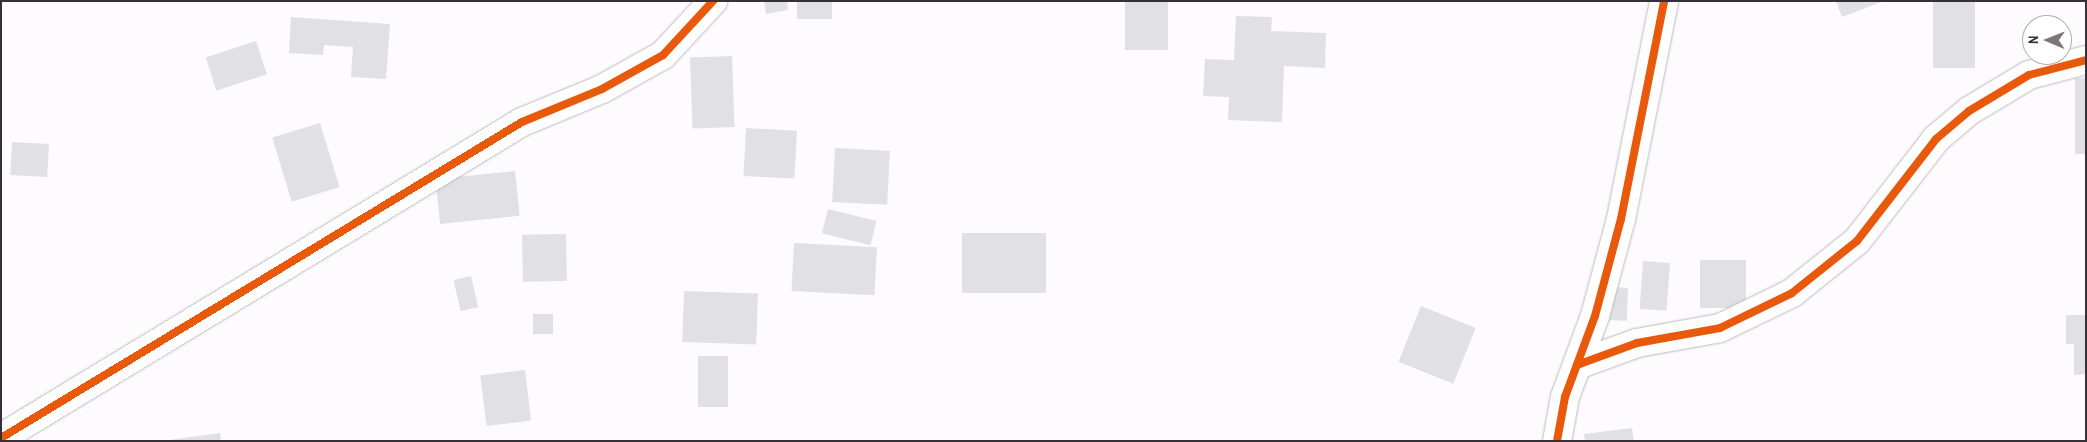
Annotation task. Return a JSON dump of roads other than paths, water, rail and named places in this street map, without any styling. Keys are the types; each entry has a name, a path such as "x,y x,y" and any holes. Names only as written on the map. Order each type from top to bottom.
{"street":[{"path":"1,438 522,122 602,89 663,55 713,1"},
{"path":"1556,441 1621,219 1664,1"},
{"path":"1577,365 1637,343 1720,328 1792,293 1857,240 1936,139 1969,111 2029,75 2086,60"}]}
